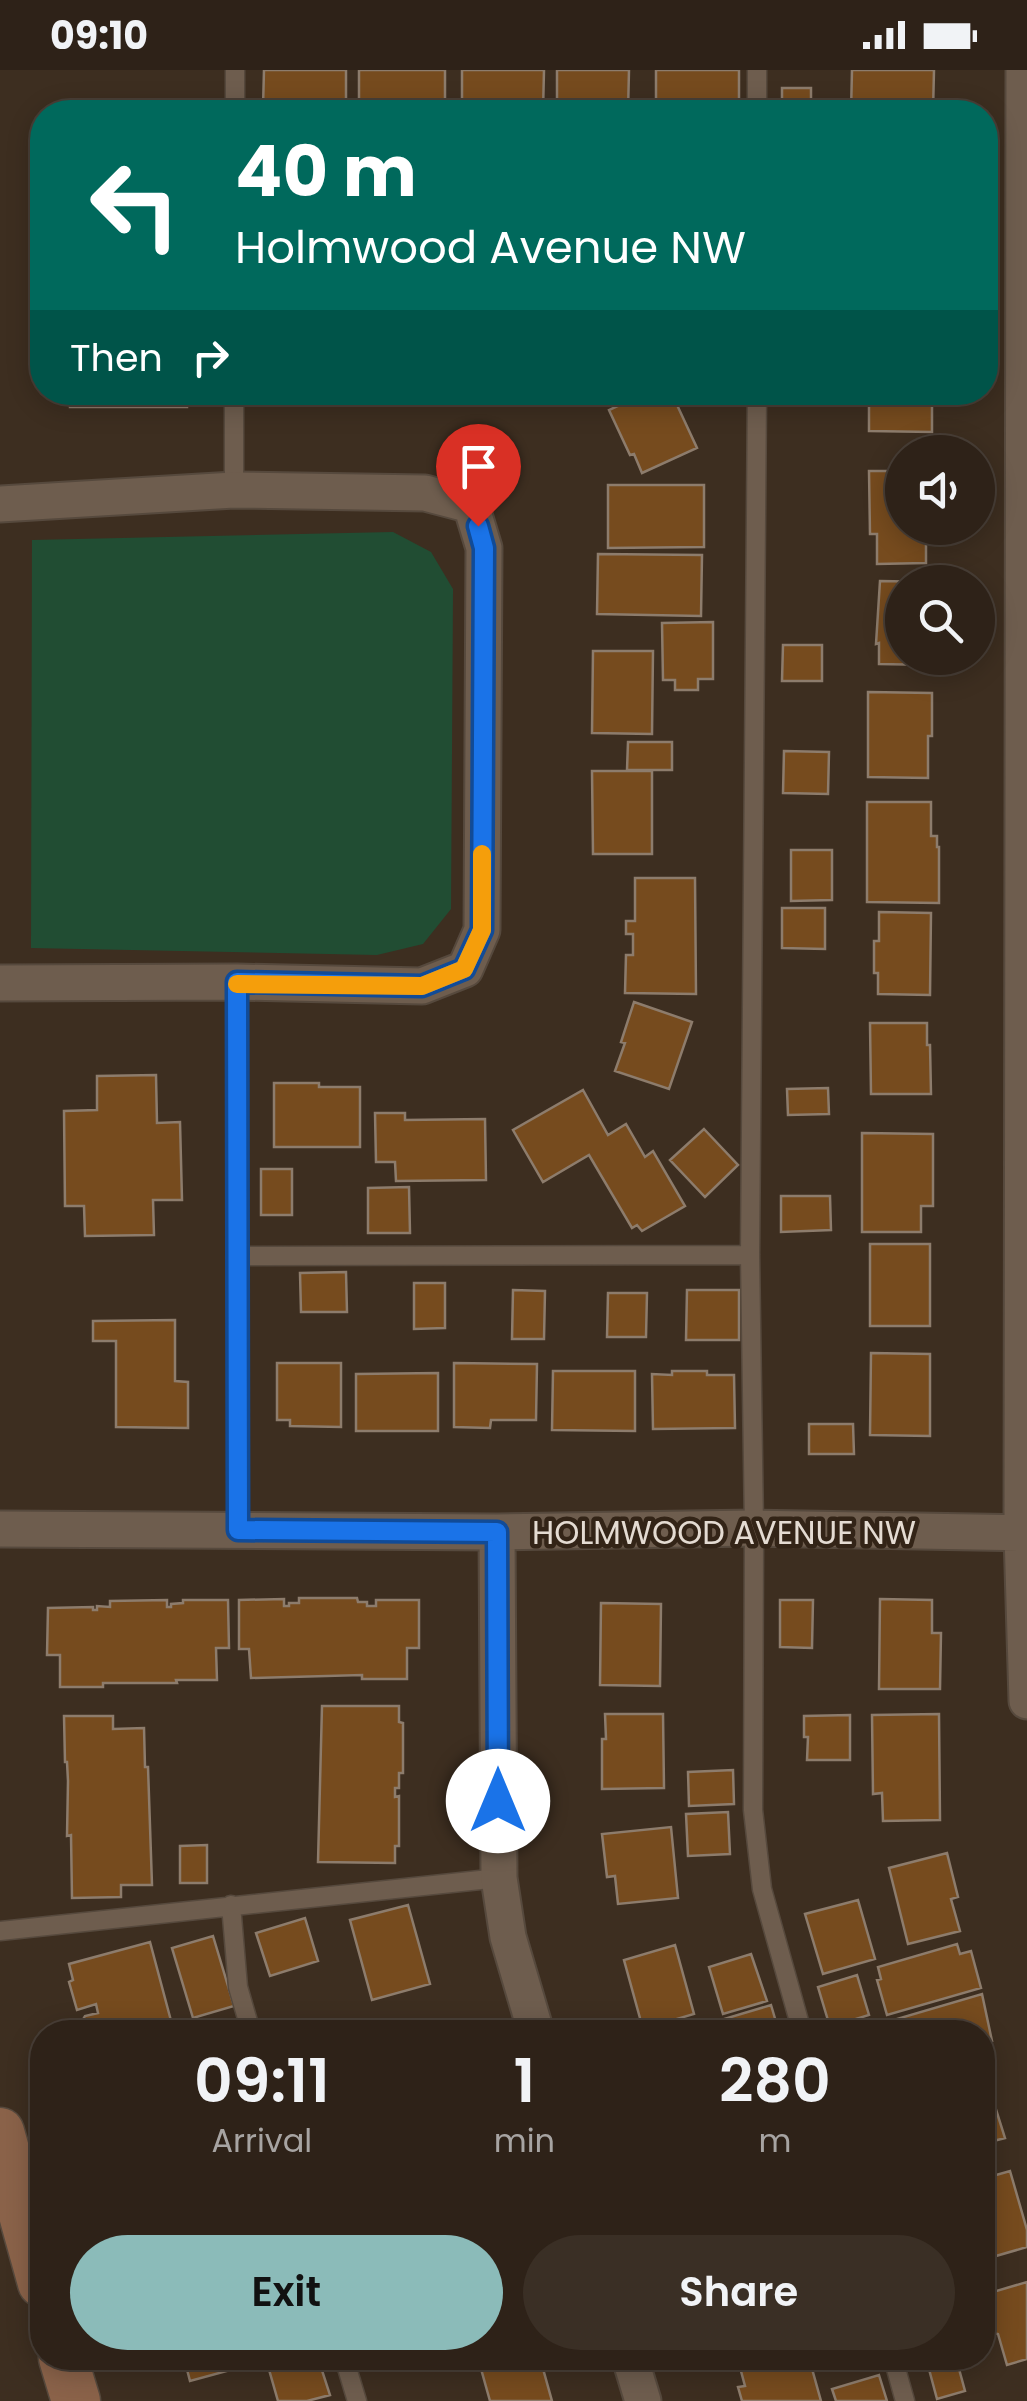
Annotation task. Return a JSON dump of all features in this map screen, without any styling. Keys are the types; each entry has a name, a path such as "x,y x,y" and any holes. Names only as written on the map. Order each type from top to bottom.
{"street":[{"path":"1024,70 1027,1700"},
{"path":"0,504 234,490 425,493 471,505 484,548 482,930 464,969 422,986 0,982"},
{"name":"HOLMWOOD AVENUE NW","path":"0,1528 497,1532 754,1528 1024,1534"},
{"path":"497,1532 498,1878 508,1938 532,2020"},
{"path":"0,2132 30,2240"},
{"path":"67,2370 76,2401"},
{"path":"634,2370 643,2401"}],"lane":[{"path":"235,100 236,70"},
{"path":"757,70 758,100"},
{"path":"234,405 234,490"},
{"path":"757,405 750,1255 753,1810 762,1889 799,2020"},
{"path":"237,982 238,1530"},
{"path":"236,1256 750,1255"},
{"path":"0,1931 498,1878"},
{"path":"231,1906 238,1986 248,2020"},
{"path":"348,2370 357,2401"},
{"path":"896,2370 905,2401"}],"green space":[{"path":"393,532 431,552 453,589 451,909 423,944 377,955 31,948 32,540"}],"building":[{"path":"264,70 346,70 346,100 263,100"},
{"path":"359,70 445,70 445,100 359,100"},
{"path":"462,70 544,70 543,100 462,100"},
{"path":"557,70 629,70 628,100 557,100"},
{"path":"656,70 739,70 739,100 656,100"},
{"path":"852,70 934,70 933,100 851,100"},
{"path":"782,88 811,88 811,100 782,100"},
{"path":"70,405 187,405 187,407"},
{"path":"620,405 677,405 697,448 642,473 609,410"},
{"path":"869,405 932,405 932,432 869,431"},
{"path":"869,471 885,471 885,545 926,545 926,563 877,564 877,534 870,534"},
{"path":"608,485 704,485 704,547 608,548"},
{"path":"598,554 702,555 701,616 597,614"},
{"path":"880,581 885,581 885,664 879,664 879,643 876,644"},
{"path":"713,622 713,679 698,679 698,690 675,690 675,680 663,680 662,623"},
{"path":"783,645 822,645 822,681 782,681"},
{"path":"593,651 653,651 652,734 592,733"},
{"path":"868,692 932,693 928,778 868,777"},
{"path":"628,742 672,742 672,770 627,770"},
{"path":"784,751 829,752 828,794 783,793"},
{"path":"592,771 652,771 652,854 593,854"},
{"path":"867,802 931,802 931,836 937,836 939,847 939,903 867,902"},
{"path":"791,850 832,850 832,900 791,901"},
{"path":"635,878 695,878 696,994 625,993 626,955 633,955 633,934 626,934 626,921 635,921"},
{"path":"782,908 825,908 825,949 782,948"},
{"path":"879,912 931,913 930,995 878,994 874,941 879,941"},
{"path":"634,1002 692,1022 669,1089 615,1071"},
{"path":"870,1023 927,1023 931,1094 871,1094"},
{"path":"156,1075 157,1123 180,1122 182,1200 153,1200 154,1235 85,1236 84,1206 65,1206 64,1111 97,1110 97,1076"},
{"path":"274,1083 360,1087 360,1147 274,1147"},
{"path":"828,1088 829,1114 788,1115 787,1089"},
{"path":"583,1090 608,1135 626,1124 645,1157 653,1151 685,1206 642,1231 637,1225 632,1228 589,1155 543,1182 513,1130"},
{"path":"375,1113 405,1113 405,1120 485,1119 486,1180 396,1181 395,1162 376,1162"},
{"path":"704,1129 738,1165 705,1197 670,1160"},
{"path":"862,1133 933,1134 933,1206 921,1206 921,1232 862,1232"},
{"path":"261,1169 292,1169 292,1215 261,1215"},
{"path":"409,1187 410,1233 368,1233 368,1188"},
{"path":"781,1196 830,1196 831,1230 781,1232"},
{"path":"870,1244 930,1244 930,1326 870,1326"},
{"path":"346,1272 347,1312 301,1312 300,1273"},
{"path":"414,1283 445,1283 445,1328 414,1329"},
{"path":"513,1290 545,1291 544,1339 512,1339"},
{"path":"687,1290 739,1290 739,1340 686,1340"},
{"path":"608,1293 647,1293 646,1337 607,1337"},
{"path":"175,1320 175,1381 188,1382 188,1428 116,1427 116,1341 93,1341 93,1321"},
{"path":"871,1353 930,1354 930,1436 870,1435"},
{"path":"277,1363 341,1363 341,1427 290,1426 290,1420 277,1420"},
{"path":"454,1363 537,1364 536,1420 491,1420 490,1428 454,1427"},
{"path":"553,1371 635,1371 635,1431 552,1430"},
{"path":"672,1371 734,1375 735,1428 653,1429 652,1374 672,1375"},
{"path":"438,1373 438,1431 356,1431 356,1374"},
{"path":"809,1424 853,1424 854,1454 809,1454"},
{"path":"299,1598 357,1598 358,1602 367,1602 367,1606 376,1606 376,1600 419,1600 419,1648 407,1648 407,1679 362,1679 362,1675 251,1678 249,1649 239,1649 239,1600 284,1599 284,1606 289,1606 299,1603"},
{"path":"880,1599 932,1600 932,1633 941,1633 940,1689 879,1689"},
{"path":"167,1600 167,1607 171,1607 183,1600 228,1600 229,1648 216,1648 217,1680 60,1687 60,1655 47,1655 48,1608 97,1610 97,1606 110,1607 110,1601"},
{"path":"780,1600 813,1600 812,1648 780,1647"},
{"path":"601,1603 661,1604 660,1686 600,1685"},
{"path":"322,1706 399,1706 403,1773 399,1773 399,1788 395,1788 395,1797 399,1796 399,1846 395,1846 395,1863 318,1862"},
{"path":"605,1714 663,1714 664,1788 602,1789"},
{"path":"939,1714 940,1820 883,1821 882,1793 873,1794 872,1715"},
{"path":"850,1715 850,1760 807,1760 804,1716"},
{"path":"64,1716 113,1716 113,1729 144,1728 152,1885 121,1885 121,1897 72,1898"},
{"path":"733,1770 734,1804 689,1806 688,1772"},
{"path":"728,1812 730,1854 688,1856 686,1814"},
{"path":"671,1827 678,1898 618,1904 615,1876 607,1877 602,1834"},
{"path":"207,1845 207,1883 180,1883 180,1846"},
{"path":"947,1853 958,1897 951,1899 960,1931 908,1944 889,1868"},
{"path":"858,1900 875,1959 823,1974 805,1914"},
{"path":"408,1905 430,1984 372,2000 350,1920"},
{"path":"305,1918 318,1961 270,1976 256,1933"},
{"path":"213,1936 234,2006 193,2018 172,1948"},
{"path":"150,1942 171,2020 83,2020 98,2013 96,2004 77,2010 69,1982 73,1980 69,1964"},
{"path":"957,1944 960,1954 971,1951 981,1988 887,2015 877,1980 881,1979 878,1967"},
{"path":"675,1945 694,2014 674,2020 641,2020 624,1960"},
{"path":"751,1954 767,2001 723,2014 709,1967"},
{"path":"857,1975 869,2015 853,2020 828,2020 818,1987"},
{"path":"982,1994 988,2020 893,2020"},
{"path":"771,2005 775,2020 724,2020"},
{"path":"995,2106 1005,2138 995,2141"},
{"path":"1010,2171 1027,2230 1027,2247 995,2256 995,2175"},
{"path":"1027,2282 1027,2359 1007,2365 995,2333 995,2291"},
{"path":"187,2370 231,2370 190,2381"},
{"path":"269,2370 322,2370 330,2395 307,2401 278,2401"},
{"path":"481,2370 543,2370 552,2401 490,2401"},
{"path":"741,2370 812,2370 821,2401 742,2401 738,2387 745,2386"},
{"path":"929,2370 959,2370 965,2391 937,2399"},
{"path":"879,2375 887,2401 836,2401 832,2389"}],"slow traffic":[{"path":"237,984 422,986 464,969 482,930 482,854"}],"route":[{"path":"478,526 484,548 482,930 464,969 422,986 237,982 238,1530 497,1532 498,1801"}]}
